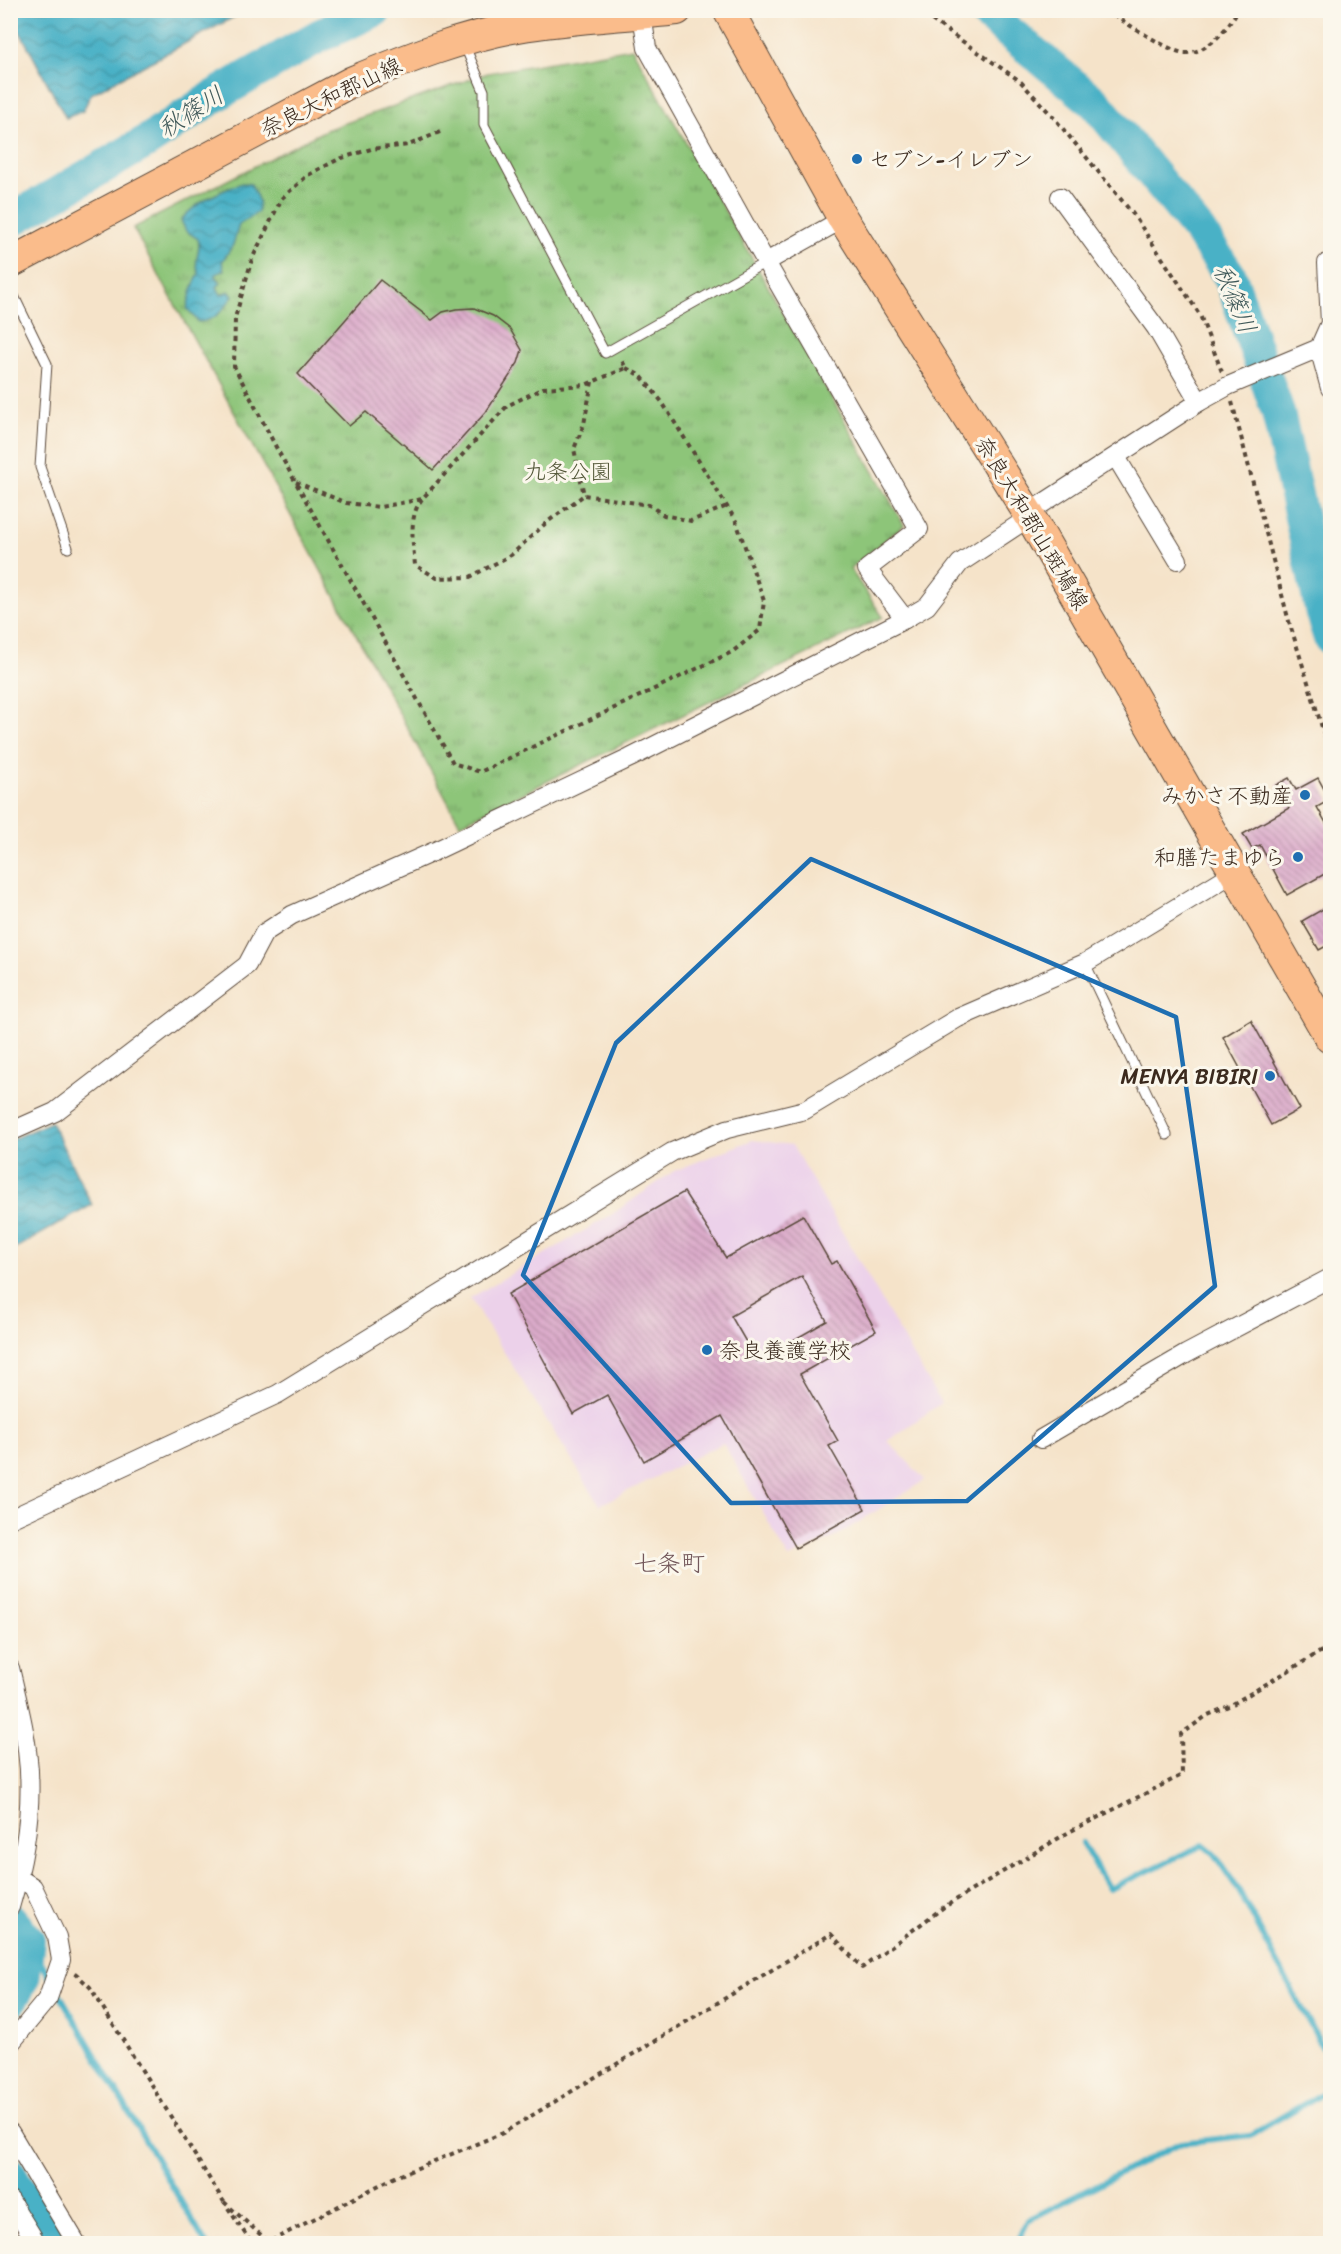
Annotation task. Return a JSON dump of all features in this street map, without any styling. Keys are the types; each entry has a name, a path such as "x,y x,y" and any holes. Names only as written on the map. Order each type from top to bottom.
{"main road":[{"name":"奈良大和郡山線","path":"10,263 353,81 411,57 518,27 678,10"},
{"name":"奈良大和郡山斑鳩線","path":"728,10 843,219 1029,515 1330,1038"}],"street":[{"path":"642,14 647,48 919,529 867,570 904,619"},
{"path":"1060,197 1156,328 1199,402"},
{"path":"766,262 843,219"},
{"path":"10,1132 55,1112 238,972 247,965 264,933 292,915 435,851 630,758 927,606 960,563 1116,456 1199,402 1228,386 1312,351 1330,323 1327,263 1330,261"},
{"path":"1312,351 1330,388"},
{"path":"1116,456 1178,560"},
{"path":"10,1520 278,1394 672,1152 727,1129 805,1110 958,1018 1085,963 1235,872"},
{"path":"1041,1439 1186,1354 1330,1278"},
{"path":"10,1668 27,1751 29,1818 15,1893 33,1887 57,1937 62,1959 48,1998 10,2044"},
{"path":"10,2132 77,2244"},
{"path":"10,2200 37,2244"}],"lane":[{"path":"462,41 484,91 484,125 605,353 766,262"},
{"path":"10,288 47,364 40,467 68,548"},
{"path":"1085,963 1167,1135"}],"path":[{"path":"917,10 1020,81 1055,119 1133,214 1200,315 1228,386 1288,618 1330,753"},
{"path":"1106,10 1150,37 1184,53 1204,48 1228,26 1238,10"},
{"path":"440,132 409,145 371,149 339,159 308,175 282,198 252,259 235,318 234,366 453,763 480,772 732,652 760,630 764,601 736,521 662,402 640,376 626,368 615,348"},
{"path":"626,368 592,382 543,388 507,406 415,508 413,544 415,565 437,578 470,577 511,555 546,523 584,495 649,506 664,515 691,520 727,506"},
{"path":"584,495 574,449 584,424 592,382"},
{"path":"296,482 346,503 380,507 422,499"},
{"path":"224,2202 269,2241 393,2178 503,2133 831,1934 862,1968 954,1901 1069,1832 1182,1775 1181,1734 1208,1715 1231,1705 1330,1646"},
{"path":"62,1959 90,1987 252,2244"}],"highlighted area":[{"path":"811,859 1176,1017 1215,1286 967,1501 731,1503 523,1275 616,1043"}],"shaded area":[{"name":"奈良養護学校","path":"752,1140 792,1145 941,1403 888,1441 925,1480 835,1537 789,1558 723,1443 600,1505 470,1298 611,1215 674,1171"}],"green space":[{"name":"九条公園","path":"632,48 904,525 850,569 883,617 460,824 133,228 326,130 488,73"}],"water":[{"path":"10,11 245,11 91,94 83,111 66,118"},
{"path":"242,183 251,184 259,202 258,212 239,225 233,245 222,262 224,270 215,275 221,283 217,287 221,295 229,291 233,296 214,317 198,322 187,308 199,273 196,263 199,244 198,239 186,231 181,220 201,202"},
{"path":"51,1122 92,1205 11,1251 10,1140"}],"building":[{"path":"380,280 432,320 443,312 456,309 474,308 493,316 510,329 522,350 518,363 486,412 433,470 366,412 349,426 298,374"},
{"path":"1289,778 1296,790 1318,778 1330,800 1317,807 1330,830 1330,871 1287,895 1260,845 1252,849 1243,834 1289,808 1276,785"},
{"path":"1330,905 1330,944 1319,950 1302,921"},
{"path":"1251,1020 1300,1109 1271,1125 1223,1037"},
{"path":"684,1192 726,1258 803,1215 831,1264 837,1261 876,1331 800,1374 838,1441 829,1446 865,1509 796,1548 722,1416 644,1461 607,1395 573,1414 508,1294","holes":["802,1276 827,1321 757,1361 731,1316"]}],"waterway":[{"name":"秋篠川","path":"10,221 146,142 221,92 319,36 375,10"},
{"name":"秋篠川","path":"982,10 1095,103 1200,232 1230,276 1278,412 1322,613 1330,638"},
{"path":"1082,1843 1109,1889 1203,1845 1214,1854 1238,1889 1330,2058"},
{"path":"10,1919 28,1940 23,1979 10,2001"},
{"path":"28,1940 51,1979"},
{"path":"56,1988 206,2244"},
{"path":"1017,2244 1028,2220 1180,2143 1251,2135 1330,2089"},
{"path":"10,2174 51,2244"}],"place":[{"name":"セブン-イレブン","path":"857,159"},
{"name":"みかさ不動産","path":"1305,795"},
{"name":"和膳たまゆら","path":"1298,857"},
{"name":"MENYA BIBIRI","path":"1270,1076"},
{"name":"奈良養護学校","path":"707,1350"}],"district":[{"name":"七条町","path":"669,1563"}]}
